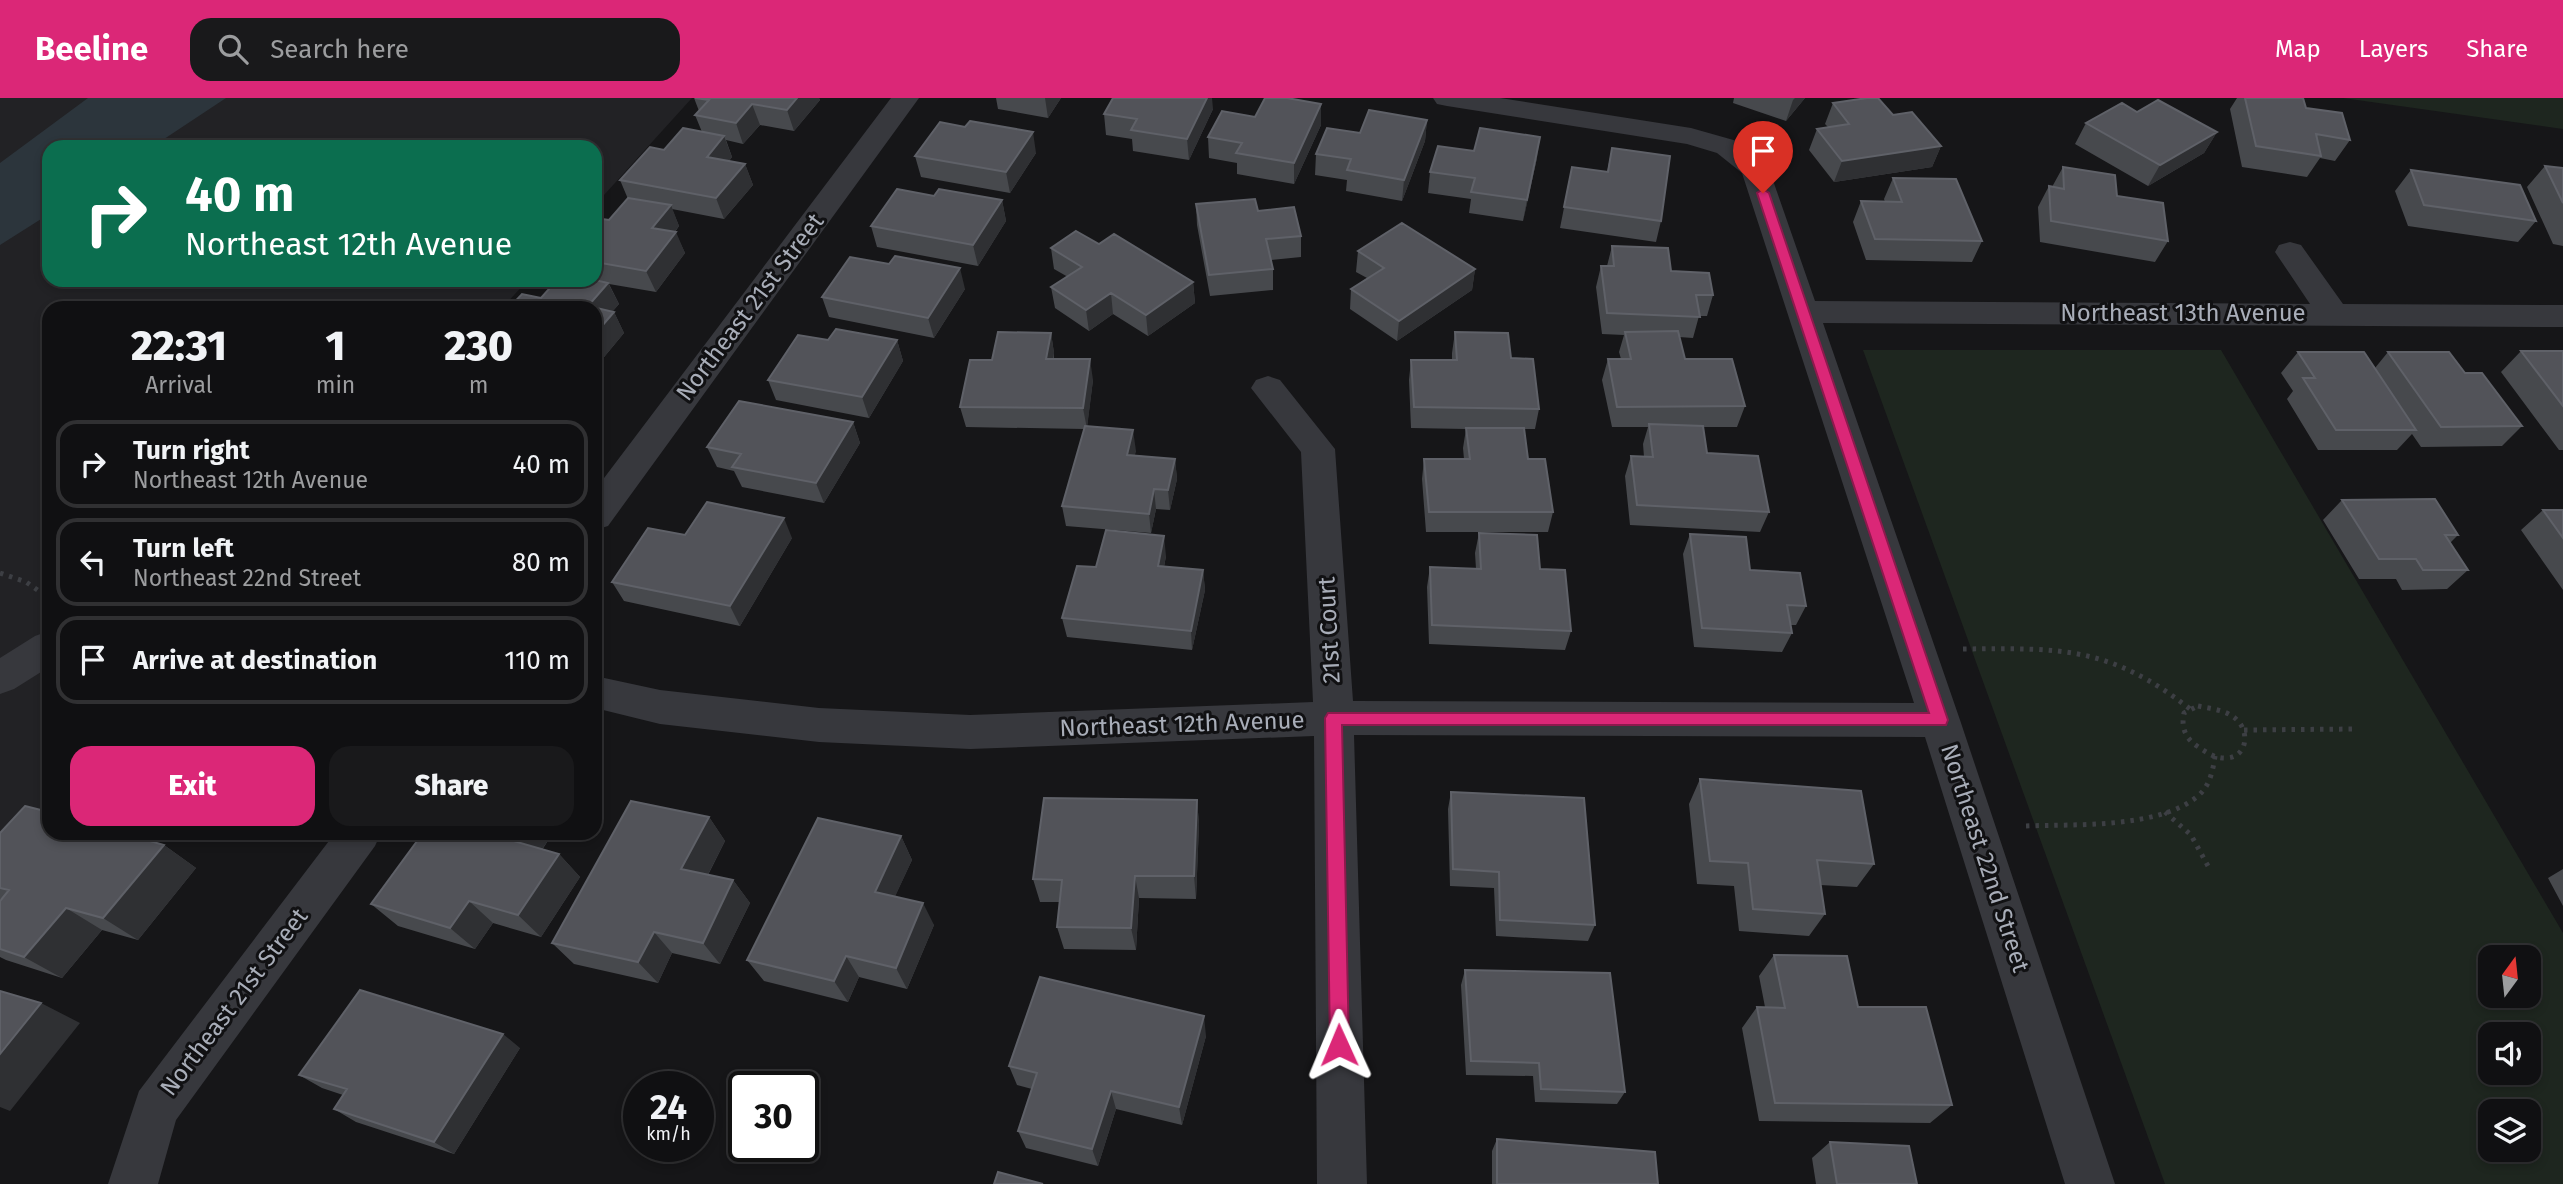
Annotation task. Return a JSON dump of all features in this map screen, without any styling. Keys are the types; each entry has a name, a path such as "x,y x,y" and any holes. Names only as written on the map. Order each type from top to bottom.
{"street":[{"name":"Northeast 21st Street","path":"602,507 905,98"},
{"name":"Northeast 22nd Street","path":"1447,98 1691,136 1727,147 1755,169 1940,720 2090,1184"},
{"path":"2290,252 2333,313"},
{"name":"Northeast 13th Avenue","path":"1803,312 2563,316"},
{"name":"21st Court","path":"1268,388 1318,449 1334,718 1342,1184"},
{"path":"0,678 42,652"},
{"name":"Northeast 12th Avenue","path":"602,694 660,707 819,725 970,732 1334,718 1940,720"},
{"name":"Northeast 21st Street","path":"133,1184 156,1108 355,840"}],"path":[{"path":"0,573 20,578 42,591"},
{"path":"1964,649 2064,651 2113,660 2154,679 2190,709"},
{"path":"2198,706 2229,714 2244,730 2247,746 2235,757 2215,756 2204,751 2187,737 2182,721 2184,713 2190,709 2198,706"},
{"path":"2244,730 2353,729"},
{"path":"2026,826 2132,819 2180,807 2198,796 2210,780 2215,756"},
{"path":"2165,811 2191,835 2208,866"}],"shaded area":[{"path":"0,98 692,98 602,197 602,140 42,140 42,287 522,287 508,301 42,301 42,817 0,863"},
{"path":"88,98 226,98 163,140 42,140 42,218 0,245 0,163"},
{"path":"2343,98 2563,98 2563,129"},
{"path":"1863,350 2221,350 2563,933 2563,1184 2165,1184"}],"building":[{"path":"695,98 797,98 787,110 752,104 736,123 695,115 709,100"},
{"path":"1113,98 1207,98 1187,139 1131,130 1137,119 1104,114"},
{"path":"1265,98 1287,98 1321,104 1294,163 1236,153 1242,143 1208,137 1222,111 1255,117"},
{"path":"1878,98 1893,115 1912,112 1941,146 1842,161 1817,129 1849,124 1833,103"},
{"path":"2245,98 2303,98 2306,108 2342,113 2350,140 2316,134 2321,156 2256,146"},
{"path":"2158,100 2217,132 2160,165 2086,123 2122,103 2137,112"},
{"path":"1369,110 1427,120 1404,180 1347,170 1351,159 1316,154 1327,128 1360,133"},
{"path":"970,121 1033,132 1006,172 915,156 940,122 965,127"},
{"path":"683,128 724,136 707,157 745,164 716,198 620,180 650,147 664,150"},
{"path":"1480,128 1540,137 1527,200 1471,192 1475,178 1430,172 1438,146 1474,151"},
{"path":"1612,148 1670,156 1661,221 1564,207 1572,167 1608,172"},
{"path":"2545,166 2563,168 2563,203"},
{"path":"2063,167 2115,175 2117,196 2163,203 2168,241 2051,221 2049,186 2064,189"},
{"path":"2411,170 2520,185 2536,221 2424,205"},
{"path":"1893,178 1956,179 1982,241 1875,239 1861,201 1902,202"},
{"path":"897,189 934,196 939,189 1002,200 973,245 871,226"},
{"path":"628,198 671,205 652,228 676,232 646,271 602,263 602,219 609,220"},
{"path":"1255,199 1258,211 1294,207 1301,236 1266,239 1273,269 1209,275 1196,204"},
{"path":"1402,223 1475,269 1399,321 1351,289 1384,268 1358,251"},
{"path":"1076,231 1099,244 1114,234 1193,282 1146,315 1111,293 1086,310 1051,287 1082,267 1051,248"},
{"path":"1612,246 1668,248 1671,271 1709,273 1713,295 1696,295 1700,317 1607,313 1601,266 1614,266"},
{"path":"895,256 960,268 928,318 822,297 850,257 889,264"},
{"path":"602,282 608,283 592,301 516,301 522,294 541,298 551,287 602,287"},
{"path":"602,309 614,312 602,326"},
{"path":"836,329 897,340 862,397 768,380 798,335 828,340"},
{"path":"1678,331 1685,359 1732,359 1745,406 1617,407 1608,359 1631,359 1625,332"},
{"path":"998,332 1051,333 1046,359 1090,359 1083,408 960,407 970,360 992,360"},
{"path":"1455,332 1508,333 1511,358 1533,359 1539,409 1414,407 1411,360 1457,360"},
{"path":"2521,351 2563,351 2563,406"},
{"path":"2298,352 2364,352 2416,430 2336,430 2303,378 2315,378"},
{"path":"2388,352 2449,352 2465,373 2482,373 2522,426 2441,427"},
{"path":"739,401 853,422 816,483 732,467 741,454 707,447"},
{"path":"1649,424 1703,426 1707,453 1758,456 1769,512 1637,505 1631,456 1653,457"},
{"path":"1085,426 1133,430 1127,455 1175,459 1168,490 1154,489 1149,514 1062,506"},
{"path":"1466,428 1524,428 1528,459 1545,459 1553,512 1429,512 1424,459 1470,459"},
{"path":"2435,499 2458,535 2445,535 2468,570 2423,570 2416,559 2379,559 2342,500"},
{"path":"707,502 784,518 730,606 612,582 648,528 685,535"},
{"path":"2543,510 2563,510 2563,538"},
{"path":"1106,530 1164,536 1158,566 1203,570 1191,631 1062,618 1077,566 1096,567"},
{"path":"1479,533 1537,535 1540,569 1565,570 1571,631 1432,625 1430,567 1481,569"},
{"path":"1690,534 1746,537 1750,570 1800,573 1806,606 1787,605 1792,633 1702,628"},
{"path":"1700,779 1861,791 1874,864 1817,860 1825,914 1753,909 1748,863 1710,861"},
{"path":"1451,792 1584,798 1595,925 1500,920 1499,872 1453,869"},
{"path":"1044,798 1197,800 1194,876 1135,876 1131,928 1057,927 1062,880 1033,879"},
{"path":"631,801 709,817 681,869 733,880 703,943 654,932 638,962 552,943"},
{"path":"25,806 42,810 42,840 146,840 164,845 103,918 66,908 24,957 0,949 0,901 9,890 0,888 0,833"},
{"path":"818,818 901,836 875,892 923,903 896,968 846,956 834,981 747,960"},
{"path":"418,840 510,840 559,854 518,915 469,901 450,928 371,904"},
{"path":"1774,955 1847,956 1858,1007 1926,1007 1952,1105 1775,1103 1757,1007 1785,1008"},
{"path":"1465,970 1610,973 1625,1092 1541,1089 1539,1063 1471,1061"},
{"path":"1040,977 1204,1016 1179,1107 1111,1091 1092,1149 1018,1131 1037,1073 1009,1066"},
{"path":"360,990 503,1034 434,1142 334,1109 347,1089 299,1075"},
{"path":"0,991 41,1003 0,1054"},
{"path":"1497,1139 1655,1152 1658,1184 1497,1184"},
{"path":"1830,1142 1909,1146 1917,1184 1837,1184"},
{"path":"998,1172 1043,1184 994,1184"}],"route":[{"path":"1339,1045 1334,718 1940,720 1763,193"}]}
